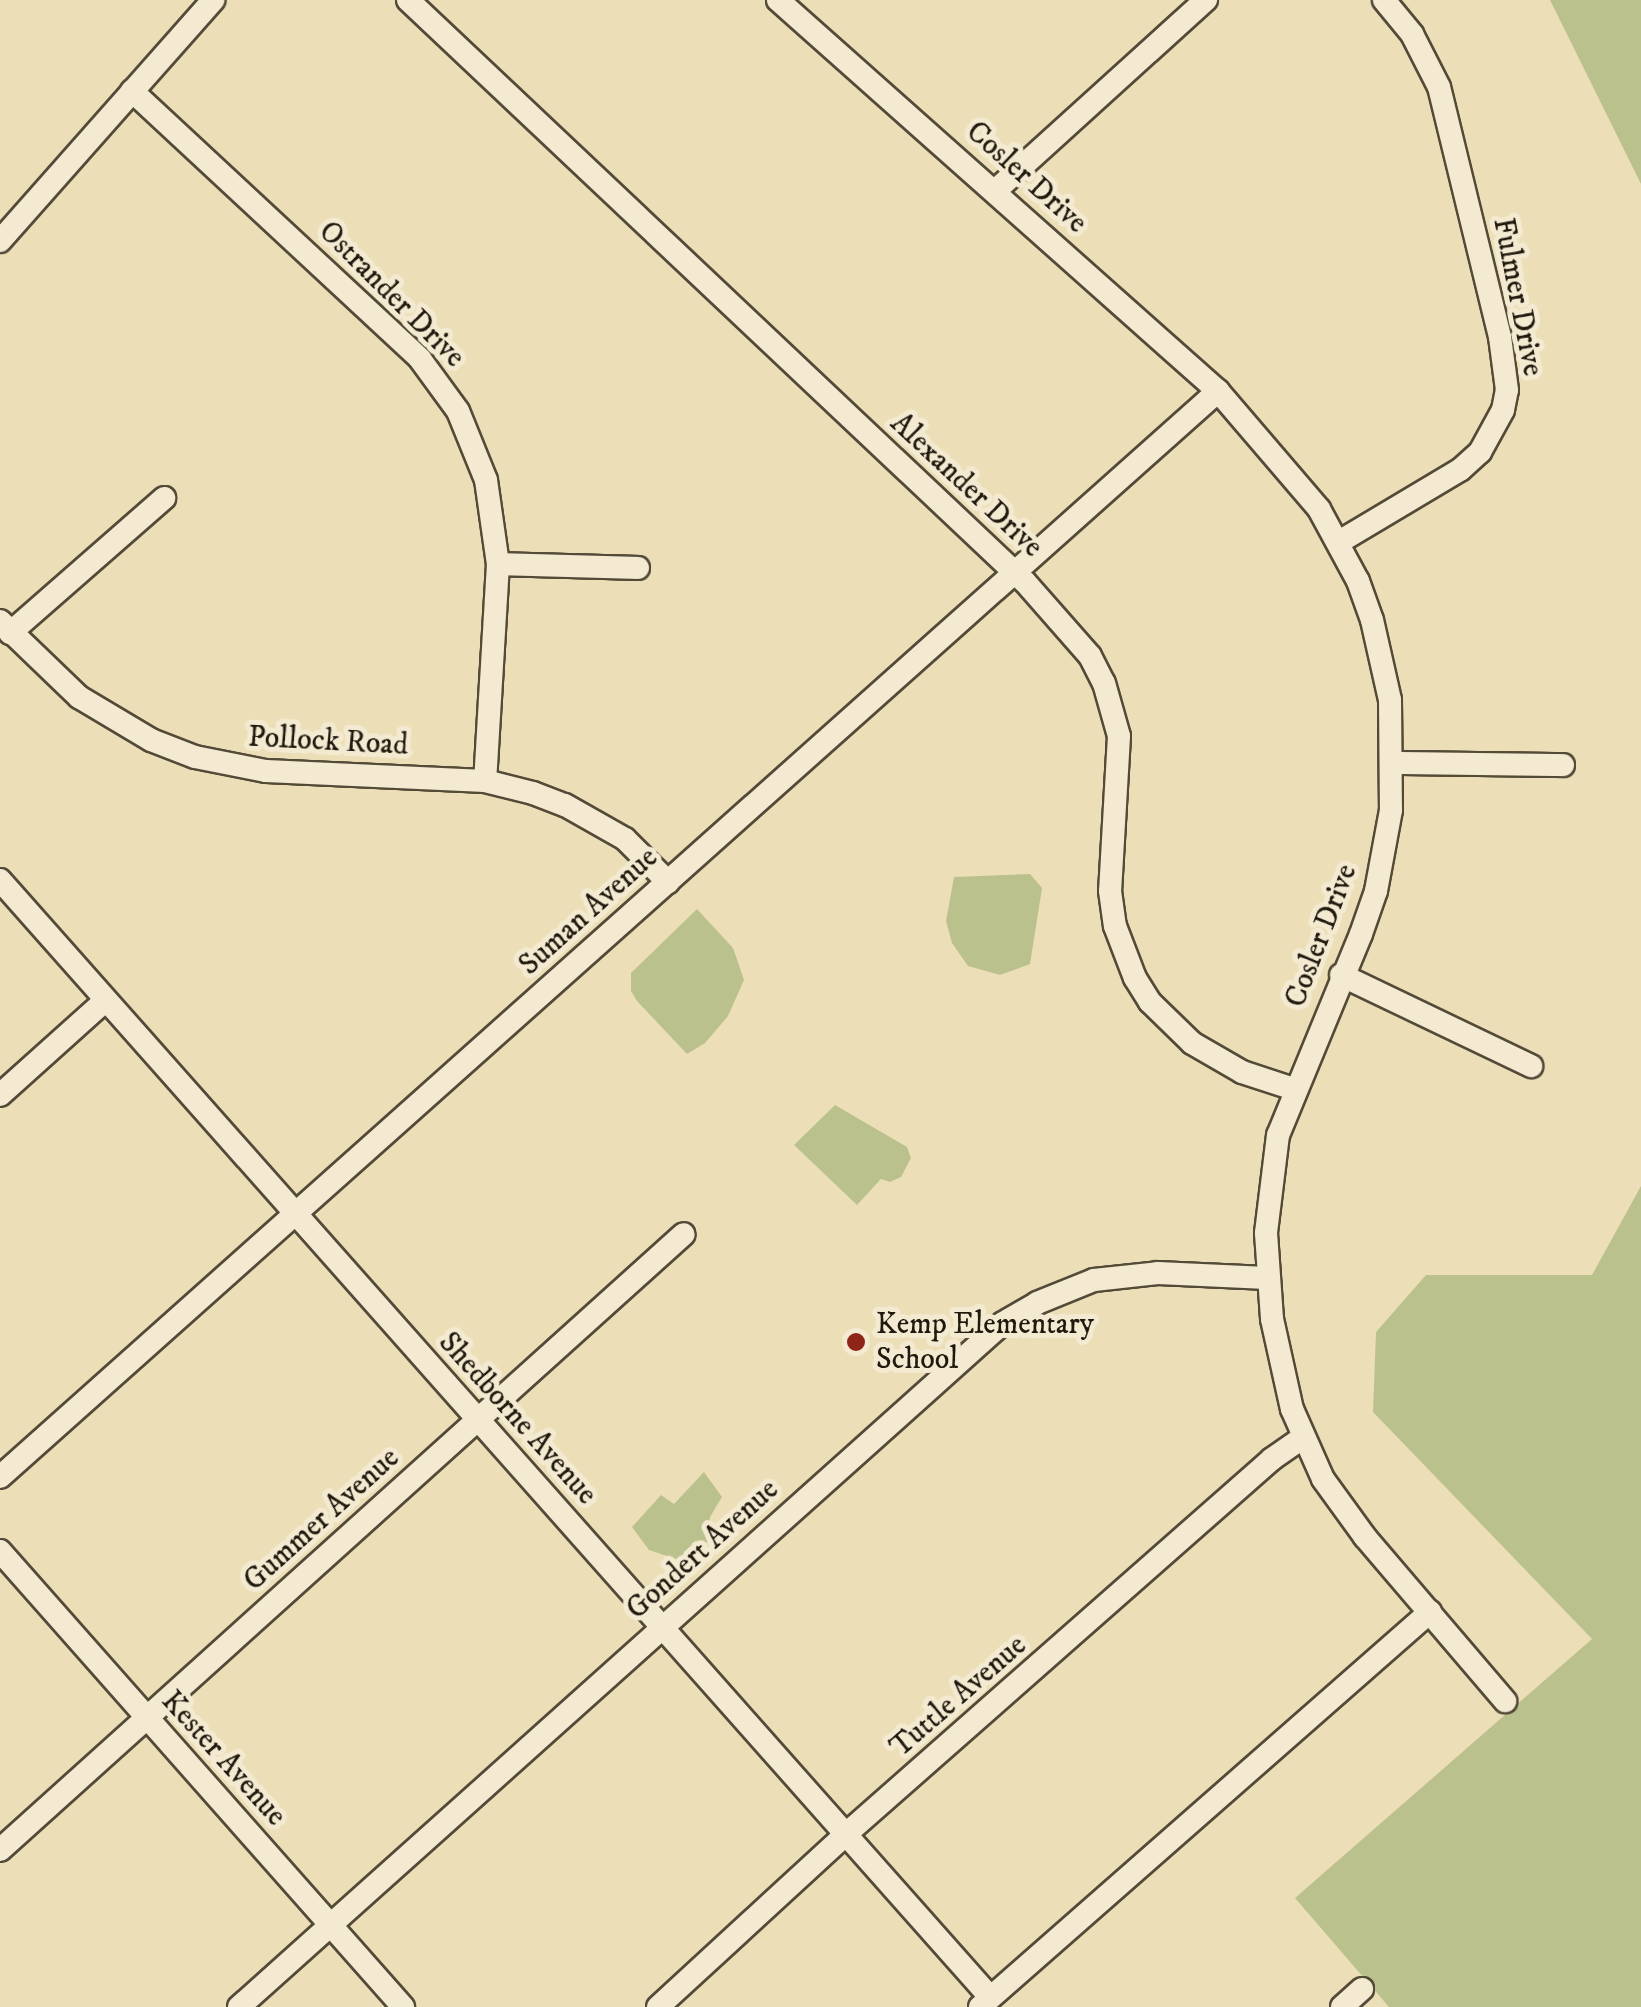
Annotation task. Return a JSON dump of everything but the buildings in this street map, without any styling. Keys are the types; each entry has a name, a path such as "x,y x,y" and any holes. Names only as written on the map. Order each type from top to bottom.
{"street":[{"path":"0,241 213,0"},
{"name":"Alexander Drive","path":"408,0 1016,573 1090,656 1114,709 1121,764 1110,891 1115,926 1135,978 1150,1002 1192,1043 1242,1072 1294,1089"},
{"name":"Cosler Drive","path":"778,0 1218,391 1296,478 1339,542 1358,581 1382,660 1393,762 1392,810 1379,878 1278,1135 1270,1177 1267,1278 1282,1372 1303,1437 1344,1511 1505,1701"},
{"path":"995,191 1206,0"},
{"name":"Fulmer Drive","path":"1339,542 1460,470 1492,435 1507,390 1500,338 1438,88 1412,34 1384,0"},
{"name":"Ostrander Drive","path":"132,91 420,359 441,384 476,449 486,480 498,564 484,781"},
{"name":"Suman Avenue","path":"0,1478 1218,391"},
{"path":"5,627 164,498"},
{"path":"498,564 638,568"},
{"name":"Pollock Road","path":"5,627 47,671 113,720 195,757 266,771 484,781 533,793 596,820 625,840 668,882"},
{"path":"1393,762 1564,765"},
{"name":"Shedborne Avenue","path":"0,880 846,1835 985,2002"},
{"path":"1341,975 1531,1066"},
{"path":"0,1095 106,1000"},
{"name":"Gummer Avenue","path":"0,1850 684,1234"},
{"name":"Gondert Avenue","path":"239,2007 976,1343 1037,1303 1094,1280 1126,1275 1267,1278"},
{"name":"Tuttle Avenue","path":"658,2007 846,1835 1272,1459 1303,1437"},
{"name":"Kester Avenue","path":"0,1551 403,2007"},
{"path":"985,2002 1430,1612"},
{"path":"1342,2007 1362,1989"}],"green space":[{"path":"1550,0 1641,0 1641,184"},
{"path":"1030,874 1042,888 1030,964 1000,975 968,966 952,943 946,921 954,877"},
{"path":"697,909 733,948 744,980 728,1016 705,1043 687,1054 637,1001 631,991 631,973"},
{"path":"835,1105 907,1147 911,1158 901,1177 890,1182 881,1179 857,1205 794,1145"},
{"path":"1641,1186 1641,2007 1389,2007 1295,1898 1592,1639 1373,1412 1376,1332 1426,1275 1592,1275"},
{"path":"704,1472 722,1497 710,1517 707,1542 682,1561 649,1550 632,1527 661,1495 674,1504"}],"place":[{"name":"Kemp Elementary School","path":"856,1342"}]}
